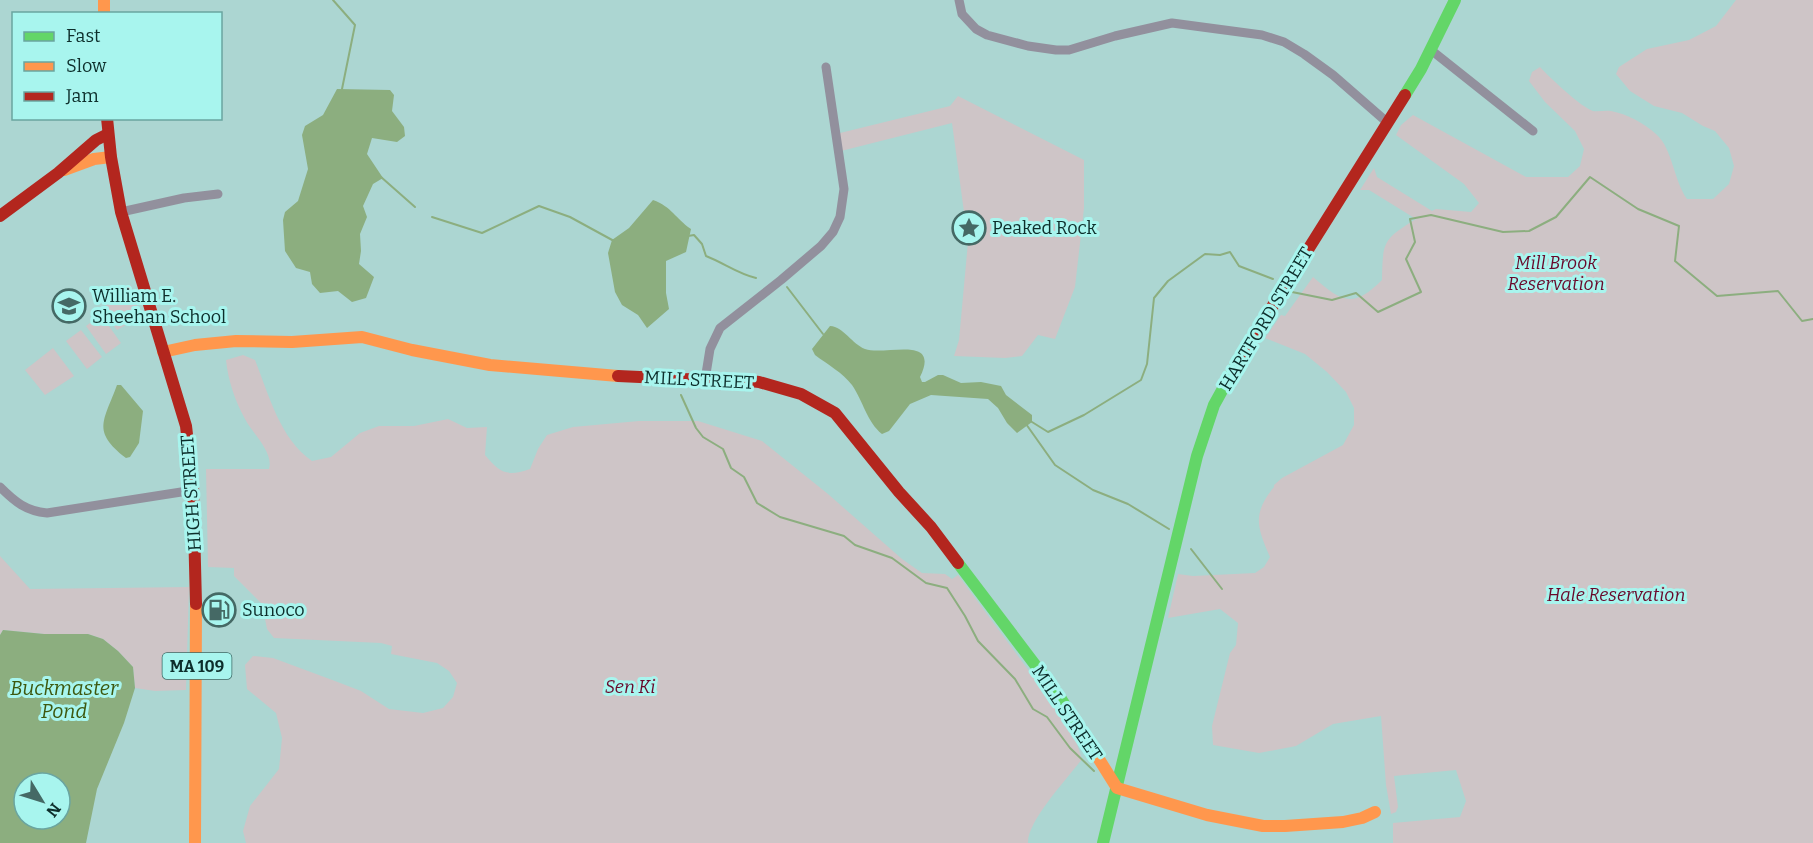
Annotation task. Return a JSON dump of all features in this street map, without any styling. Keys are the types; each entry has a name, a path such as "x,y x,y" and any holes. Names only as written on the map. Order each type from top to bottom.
{"street":[{"path":"959,0 962,14 976,29 987,35 1028,46 1056,50 1070,50 1115,36 1172,23 1262,35 1284,42 1304,54 1333,75 1388,123"},
{"name":"HARTFORD STREET","path":"1103,843 1197,456 1214,405 1270,309 1388,123 1431,50 1455,0"},
{"path":"1431,50 1533,131"},
{"path":"705,380 710,349 720,328 821,246 833,232 840,217 844,189 826,67"},
{"name":"HIGH STREET","path":"107,120 121,212 186,426 194,490 198,649 195,843"},
{"path":"0,216 58,173 82,151 108,134"},
{"path":"58,173 94,159 111,157"},
{"path":"121,212 184,198 218,194"},
{"name":"MILL STREET","path":"164,352 195,345 236,341 292,342 362,337 422,352 490,365 620,376 734,379 759,382 801,394 835,413 899,492 931,527 1061,699 1116,788"},
{"path":"0,487 20,506 34,512 47,513 59,513 194,490"},
{"path":"1116,788 1201,813 1262,826 1359,820 1375,812"}],"green space":[{"path":"1736,0 1813,0 1813,843 1393,843 1393,823 1460,817 1466,801 1456,770 1394,776 1398,807 1396,812 1391,814 1386,785 1381,716 1333,724 1296,746 1259,753 1213,745 1212,726 1230,653 1236,645 1238,623 1220,609 1168,618 1178,574 1193,576 1255,573 1264,567 1270,557 1262,537 1259,521 1262,505 1274,485 1282,478 1343,445 1354,425 1354,408 1346,392 1327,372 1305,354 1265,338 1281,315 1285,316 1313,277 1331,292 1347,299 1362,296 1382,280 1383,257 1387,243 1396,232 1416,219 1369,190 1360,190 1374,168 1377,177 1432,211 1436,209 1471,212 1479,203 1464,184 1396,135 1401,125 1413,115 1526,177 1568,177 1580,166 1584,149 1575,131 1545,102 1529,81 1532,72 1540,67 1588,109 1623,114 1651,130 1662,140 1687,199 1713,199 1729,184 1734,166 1729,148 1715,131 1682,113 1654,106 1630,91 1616,74 1619,67 1647,49 1689,40 1716,26"},
{"path":"958,96 1084,160 1084,208 1075,287 1055,339 1038,335 1022,356 1005,358 954,356 959,340 968,242 952,123 841,151 836,134 950,106"},
{"path":"131,285 140,317 117,330 101,310"},
{"path":"101,315 121,343 106,354 86,326"},
{"path":"81,330 102,357 87,369 66,341"},
{"path":"53,348 74,376 45,395 25,370"},
{"name":"Sen Ki","path":"243,355 255,360 284,429 301,452 312,461 331,457 360,433 379,426 414,426 448,419 467,428 487,427 485,455 495,466 510,473 530,469 547,435 573,427 639,421 698,421 762,441 828,494 902,559 922,573 945,574 952,579 958,575 1072,729 1082,759 1041,812 1029,834 1028,843 246,843 243,831 250,806 279,769 282,738 276,713 247,689 245,665 253,656 273,658 361,691 389,709 423,713 443,708 453,697 457,683 449,671 437,663 391,654 392,646 381,643 274,638 267,629 262,604 234,576 234,568 208,567 206,469 269,469 270,463 262,443 241,412 228,375 226,360"},
{"path":"0,556 30,589 189,587 186,690 155,691 135,688 133,667 103,639 88,634 44,634 3,630 0,635"}],"water":[{"path":"337,89 390,90 394,95 392,111 404,127 405,136 397,142 372,138 367,154 383,178 373,184 363,206 367,217 360,234 359,264 374,277 366,298 352,302 338,291 320,293 312,284 310,272 296,268 285,251 283,220 285,212 298,201 308,169 302,135 305,126 323,115"},
{"path":"653,200 669,209 691,229 686,252 666,261 666,293 669,309 647,328 638,315 622,305 615,292 608,253 612,240 629,228"},
{"path":"830,326 840,329 865,349 917,351 923,355 924,364 920,377 922,382 943,375 961,383 981,382 1001,386 1006,395 1032,415 1032,422 1017,433 988,399 931,395 910,404 889,431 882,434 873,424 852,385 815,355 812,349"},
{"path":"117,385 121,385 143,411 139,443 130,457 126,458 115,449 104,433 105,417"},
{"name":"Buckmaster Pond","path":"3,630 44,634 88,634 103,639 133,667 135,688 124,723 97,789 86,843 0,843 0,635"}],"waterway":[{"path":"333,0 355,25 342,89"},
{"path":"381,177 415,207"},
{"path":"1292,292 1332,300 1356,293 1378,312 1421,292 1406,259 1415,242 1410,219 1431,215 1503,232 1529,231 1556,217 1590,177 1638,209 1679,226 1675,261 1717,296 1778,291 1802,321 1813,319"},
{"path":"432,217 482,233 539,206 570,217 614,241"},
{"path":"688,236 694,235 702,244 706,256 756,278"},
{"path":"1032,422 1048,432 1084,415 1141,380 1147,364 1154,298 1168,281 1205,254 1220,255 1230,252 1239,266 1273,279"},
{"path":"787,287 823,334"},
{"path":"681,395 696,428 703,437 723,449 731,468 744,477 757,503 780,517 844,536 855,545 892,558 926,583 947,588 978,641 1015,679 1033,709 1047,717 1070,748 1094,771"},
{"path":"1026,424 1055,465 1093,490 1128,504 1169,529"},
{"path":"1191,549 1222,589"}],"traffic: fast":[{"path":"1405,95 1421,69 1455,0"},
{"path":"1103,843 1197,456 1214,405 1240,358"},
{"path":"958,563 1061,699 1097,756"}],"traffic: slow":[{"path":"104,0 104,12"},
{"path":"64,170 94,159 111,157"},
{"path":"163,352 195,345 236,341 292,342 362,337 412,350 490,365 618,376"},
{"path":"195,843 196,604"},
{"path":"1097,756 1117,788 1207,815 1263,826 1285,826 1343,822 1362,818 1375,812"}],"traffic: jam":[{"path":"1240,358 1405,95"},
{"path":"107,120 121,212 186,426 193,486 196,604"},
{"path":"0,216 58,173 96,140 108,134"},
{"path":"618,376 734,379 759,382 801,394 835,413 899,492 931,527 958,563"}],"place":[{"name":"Peaked Rock","path":"969,228"},
{"name":"William E. Sheehan School","path":"69,306"},
{"name":"Sunoco","path":"219,610"}],"park label":[{"name":"Mill Brook Reservation","path":"1556,273"},
{"name":"Hale Reservation","path":"1616,595"}]}
